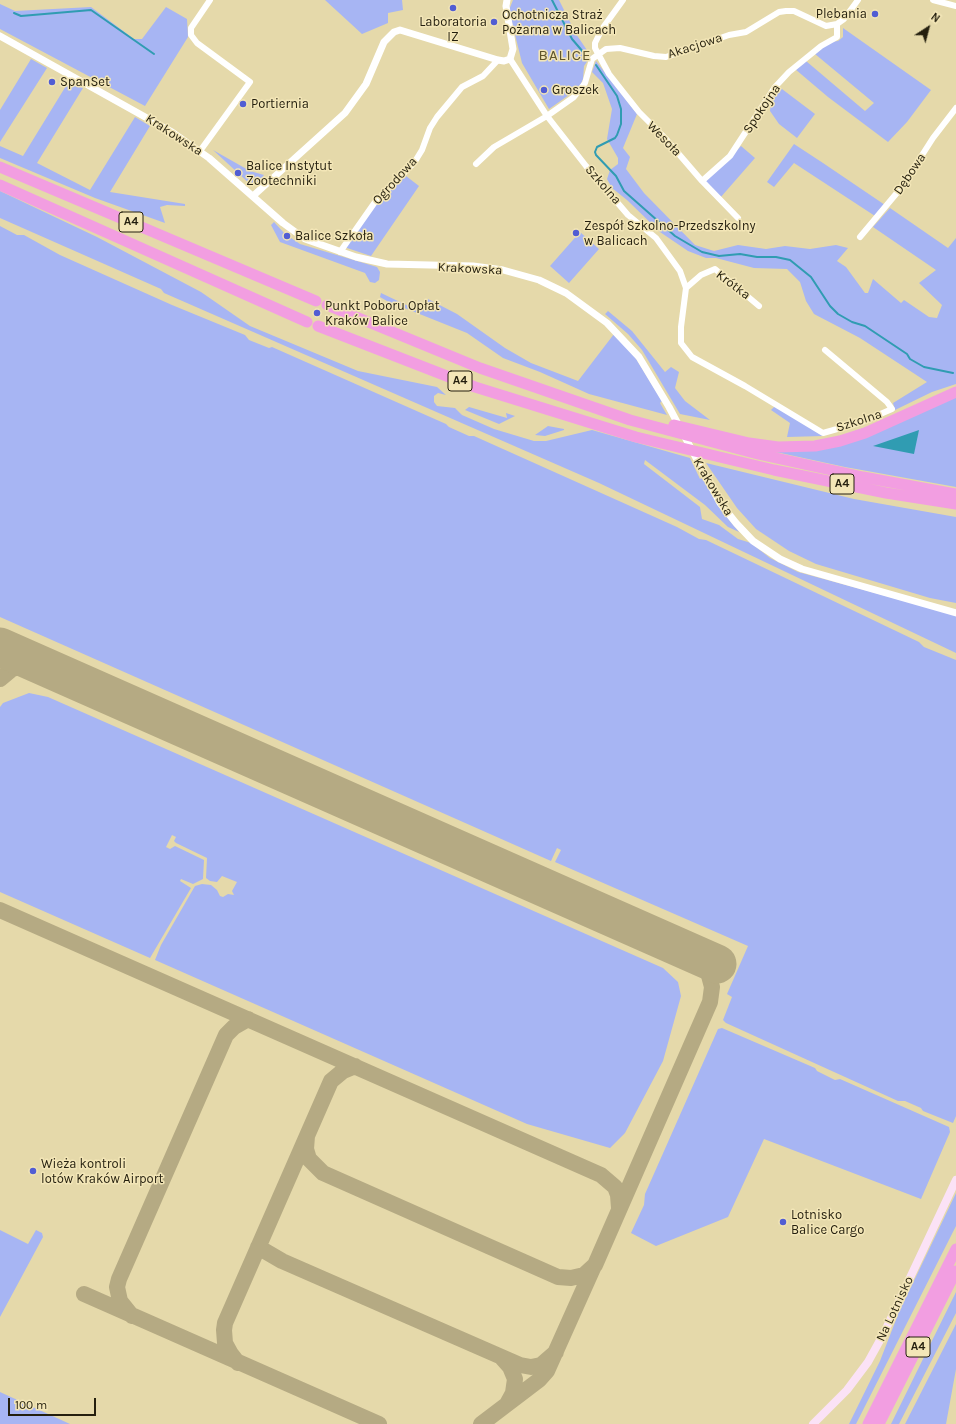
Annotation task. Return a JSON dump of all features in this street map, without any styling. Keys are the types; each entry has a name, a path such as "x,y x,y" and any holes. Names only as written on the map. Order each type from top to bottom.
{"highway":[{"name":"A4","path":"0,166 316,301"},
{"name":"A4","path":"0,185 307,322"},
{"name":"A4","path":"327,305 480,368 666,431 797,463 956,494"},
{"name":"A4","path":"318,326 468,384 636,436 803,476 956,504"},
{"name":"A4","path":"586,404 743,442 778,447 802,447 828,444 854,437 956,392"},
{"name":"A4","path":"868,1424 956,1249"},
{"name":"A4","path":"879,1424 956,1271"}],"main road":[{"name":"Na Lotnisko","path":"813,1424 847,1390 868,1362 884,1334 956,1180"}],"street":[{"path":"200,151 250,82 190,35 191,28 210,0"},
{"path":"253,196 345,113 366,84 384,42 394,32 400,30 498,60 510,59 513,49 506,6 507,0"},
{"path":"476,164 494,147 547,116 579,92 584,83 592,59 598,53 595,43 623,0"},
{"path":"837,24 844,19 858,0"},
{"path":"933,0 956,6"},
{"name":"Akacjowa","path":"598,53 613,48 620,48 654,56 666,57 729,35 746,32 778,13 786,11 794,11 815,23 826,26 837,24"},
{"name":"Spokojna","path":"702,181 730,156 775,87 789,72 821,46 837,37 837,24"},
{"name":"Krakowska","path":"0,36 157,123 200,151 299,235 340,252 387,264 495,268 530,277 553,286 586,306 622,338 647,368 720,502 736,523 753,541 780,559 809,572 956,613"},
{"name":"Wesoła","path":"598,53 609,74 639,112 738,218"},
{"name":"Szkolna","path":"510,59 547,116 616,201 663,247 680,271 686,288 681,327 681,343 692,357 745,386 823,433 862,422 892,409 887,402 825,350"},
{"name":"Ogrodowa","path":"340,252 375,202 414,163 422,150 430,128 437,117 462,87 483,76 498,60"},
{"name":"Dębowa","path":"860,237 901,188 933,138 956,108"},
{"name":"Krótka","path":"686,288 701,275 715,270 759,306"}],"shaded area":[{"path":"325,0 402,0 403,10 388,13 388,23 362,34"},
{"path":"513,0 559,0 576,34 591,56 584,66 583,79 579,88 549,109 522,63 509,10"},
{"path":"0,4 15,11 91,7 134,39 142,39 166,7 187,19 188,37 145,106 0,29"},
{"path":"843,28 931,90 907,122 888,142 828,97 795,69 806,61 865,111 874,103 815,54 830,42 838,41 843,37"},
{"path":"31,59 47,68 0,142 0,110"},
{"path":"596,61 637,114 623,148 630,157 626,169 644,193 695,245 714,251 738,245 766,249 785,246 810,249 836,245 848,248 837,261 846,267 865,293 868,293 873,279 901,303 904,300 929,317 937,318 942,305 919,283 936,270 873,227 890,208 948,248 956,238 956,384 932,392 895,410 893,403 927,382 860,338 814,314 806,301 800,282 787,269 754,268 716,258 706,258 688,251 660,232 627,200 612,188 607,179 610,170 618,164 618,158 607,139 612,109 603,83 592,72"},
{"path":"69,81 83,88 37,163 90,190 135,117 150,126 110,192 185,204 185,206 167,205 160,207 165,223 95,198 0,158 0,146 23,156"},
{"path":"778,86 815,114 797,138 779,124 770,111 772,97"},
{"path":"794,144 885,205 875,216 794,163 774,187 767,182"},
{"path":"741,146 755,158 720,198 705,182"},
{"path":"213,150 250,171 264,175 256,184 251,185"},
{"path":"406,176 419,186 371,256 344,247 381,198"},
{"path":"0,191 97,237 201,292 250,326 358,371 437,387 446,395 438,393 434,396 434,402 437,406 455,408 462,415 494,429 534,441 546,441 592,430 690,458 700,479 702,478 722,511 739,532 728,527 705,505 645,460 644,464 700,507 702,519 719,525 738,539 751,543 770,558 798,572 956,615 956,653 599,483 164,293 161,289 0,218"},
{"path":"274,222 285,234 300,244 377,267 380,272 379,280 375,283 370,282 365,273 280,242 271,225"},
{"path":"0,226 17,235 24,235 60,255 172,305 245,335 249,340 269,348 272,347 446,424 449,427 469,436 474,436 677,527 699,539 706,540 919,642 924,647 956,660 956,1116 953,1123 923,1111 921,1108 905,1101 898,1101 726,1023 723,1020 732,997 727,994 748,946 555,862 561,850 557,848 551,861 0,617"},
{"path":"580,232 599,249 569,283 550,266"},
{"path":"381,293 421,312 428,299 457,314 505,348 531,363 578,381 614,334 630,349 662,401 660,403 667,415 589,394 540,372 503,358 467,333 387,301 380,297"},
{"path":"608,311 632,331 665,372 671,367 679,372 675,388 685,401 710,420 680,414 642,350 628,334 605,314"},
{"path":"956,396 956,487 845,467 776,452 797,451"},
{"path":"775,406 823,436 787,437 790,423 771,410"},
{"path":"469,407 507,418 506,413 515,416 499,424 465,410"},
{"path":"548,426 564,430 545,436 535,435"},
{"path":"919,430 914,454 873,446"},
{"path":"706,463 854,499 956,517 956,603 930,598 816,564 789,551 756,529 737,508"},
{"path":"29,693 48,697 663,968 678,982 681,996 663,1061 625,1133 610,1148 527,1124 155,960 161,945 195,886 202,884 211,885 217,890 220,896 223,897 228,894 234,895 232,891 237,882 222,876 217,882 210,881 206,878 207,858 176,843 174,841 176,837 172,835 166,847 170,849 175,846 204,860 203,879 193,884 181,879 180,881 191,888 150,958 0,892 0,707 3,703"},
{"path":"722,1028 815,1068 817,1071 835,1080 840,1079 949,1127 950,1132 921,1199 764,1139 728,1217 656,1246 631,1233 644,1205 645,1194 718,1029"},
{"path":"956,1193 956,1226 856,1424 849,1424 880,1361 899,1312"},
{"path":"0,1230 28,1244 36,1230 42,1233 43,1237 0,1317"},
{"path":"956,1292 956,1313 899,1424 891,1424"},
{"path":"956,1324 956,1369 946,1424 905,1424"},
{"path":"0,1392 70,1424 0,1424"}],"waterway":[{"path":"552,0 572,39 590,60"},
{"path":"14,13 21,16 91,10 154,54"},
{"path":"596,65 617,96 621,109 621,124 617,135 615,138 597,147 595,152 596,155 616,176 624,191 675,236 702,252 719,256 740,254 757,257 776,257 790,260 811,277 830,306 838,314 852,322 865,326 907,354 910,359 924,367 953,373"}],"taxiway":[{"path":"0,679 12,669 28,664 51,670"},
{"path":"0,910 601,1175 615,1187 618,1195 619,1208"},
{"path":"307,1136 306,1149 309,1159 323,1173 558,1277 571,1278 584,1275 595,1265 710,1002 712,987 708,972 691,951"},
{"path":"132,1316 120,1301 117,1287 119,1279 226,1035 234,1027 248,1019"},
{"path":"238,1363 225,1343 225,1323 331,1081 343,1071 355,1066"},
{"path":"258,1247 282,1261 520,1365 531,1367 541,1365 556,1352"},
{"path":"481,1424 539,1380 547,1371 594,1266"},
{"path":"84,1294 379,1424"},
{"path":"502,1358 510,1367 515,1379 513,1393 507,1404"}],"runway":[{"path":"0,647 717,964"}],"place":[{"name":"Laboratoria IZ","path":"453,8"},
{"name":"Plebania","path":"875,14"},
{"name":"Ochotnicza Straż Pożarna w Balicach","path":"494,22"},
{"name":"SpanSet","path":"52,82"},
{"name":"Groszek","path":"544,90"},
{"name":"Portiernia","path":"243,104"},
{"name":"Balice Instytut Zootechniki","path":"238,173"},
{"name":"Zespół Szkolno-Przedszkolny w Balicach","path":"576,233"},
{"name":"Balice Szkoła","path":"287,236"},
{"name":"Punkt Poboru Opłat Kraków Balice","path":"317,313"},
{"name":"Wieża kontroli lotów Kraków Airport","path":"33,1171"},
{"name":"Lotnisko Balice Cargo","path":"783,1222"}],"district":[{"name":"BALICE","path":"565,56"}]}
